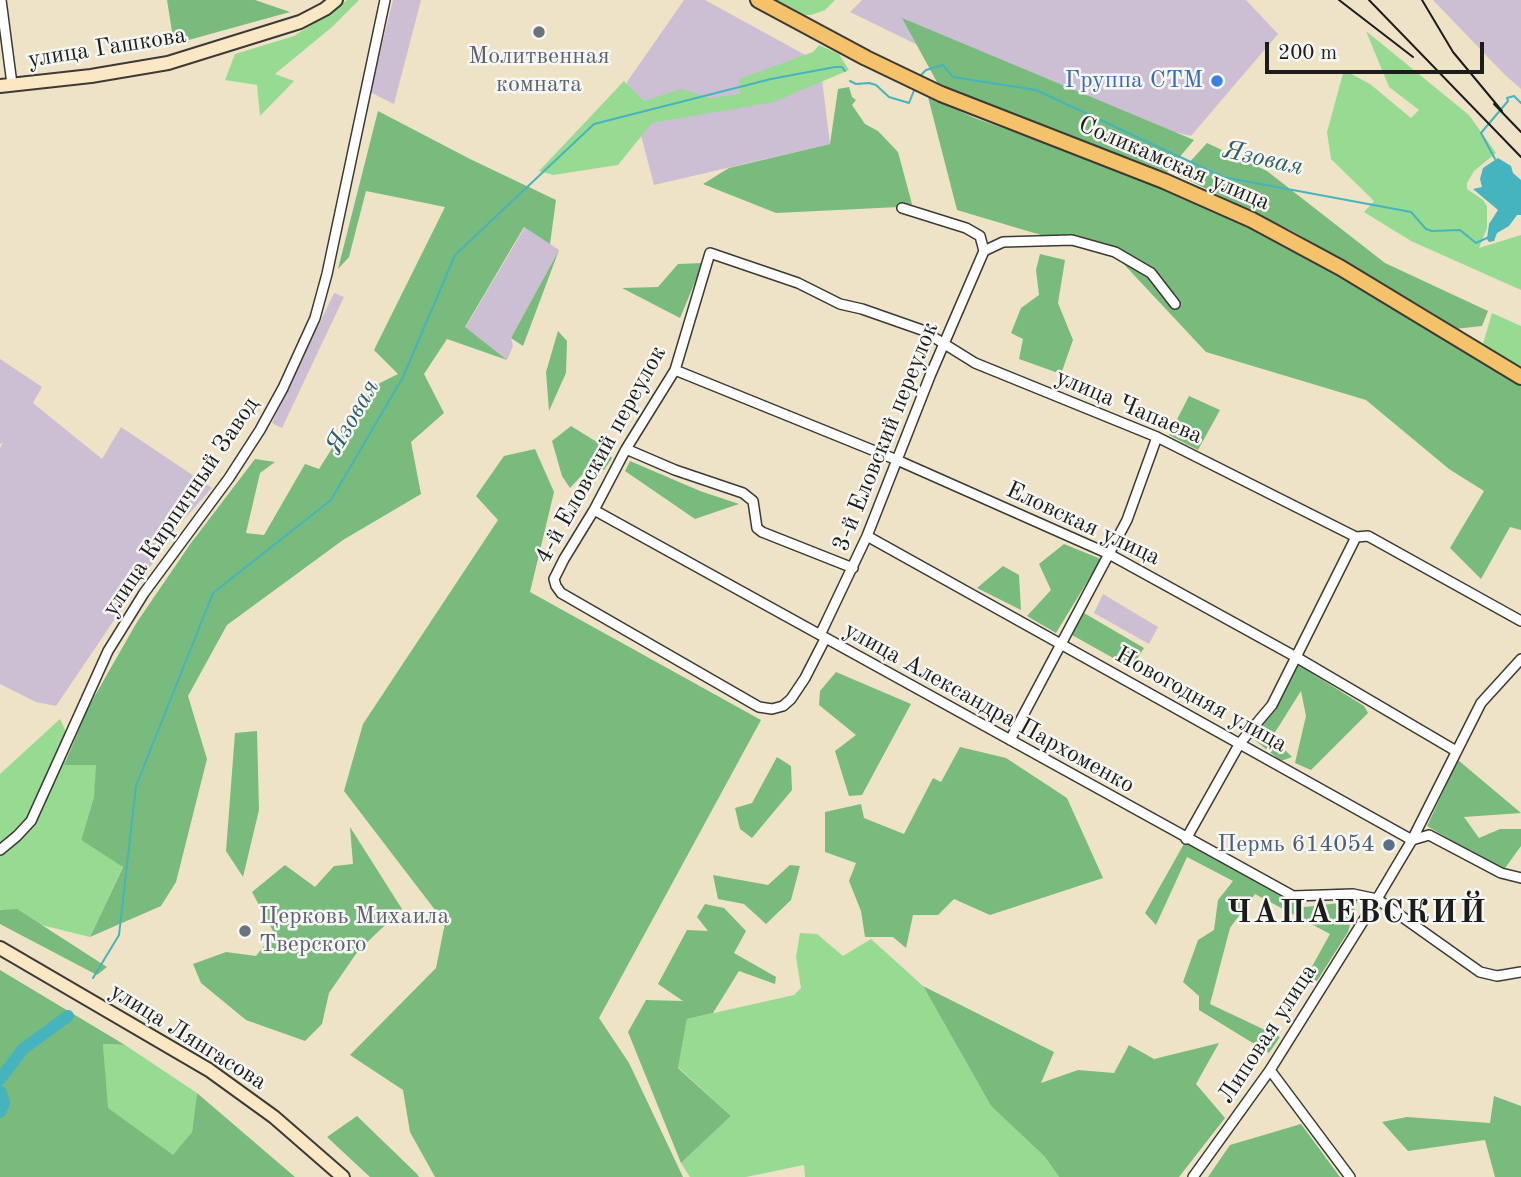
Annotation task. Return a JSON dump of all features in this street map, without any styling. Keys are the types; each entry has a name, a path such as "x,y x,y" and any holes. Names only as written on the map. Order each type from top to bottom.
{"main road":[{"name":"улица Гашкова","path":"6,85 90,76 168,63 300,22 336,0"},
{"name":"Соликамская улица","path":"758,0 895,73 941,94 1164,181 1252,220 1364,282 1521,377"},
{"name":"улица Лянгасова","path":"0,948 209,1070 274,1117 343,1177"}],"street":[{"path":"1,0 6,85"},
{"name":"улица Кирпичный Завод","path":"0,850 31,821 108,651 144,593 255,439 271,412 315,318 327,274 385,0"},
{"path":"902,208 966,228 979,236 984,251 1003,242 1072,240 1115,252 1151,273 1175,304"},
{"name":"3-й Еловский переулок","path":"561,593 759,707 772,709 783,706 805,678 867,536 984,251"},
{"name":"улица Чапаева","path":"710,253 797,283 840,304 922,330 975,363 1157,437 1356,537 1368,536 1521,621"},
{"name":"4-й Еловский переулок","path":"561,593 554,579 626,449 675,370 710,253"},
{"name":"Еловская улица","path":"675,370 897,460 1109,554 1296,657 1456,751"},
{"path":"1010,740 1127,520 1157,437"},
{"path":"626,449 675,470 743,493 753,501 757,528 762,532 853,568"},
{"name":"улица Александра Пархоменко","path":"594,510 1293,896 1353,894 1377,899"},
{"name":"Новогодняя улица","path":"867,536 1412,840 1429,835 1501,873 1521,878"},
{"path":"1186,839 1240,743 1272,705 1356,537"},
{"name":"Липовая улица","path":"1193,1177 1270,1070 1377,899 1412,840 1480,703 1521,659"},
{"path":"1377,899 1480,972 1497,976 1521,972"},
{"path":"1270,1070 1350,1177"}],"shaded area":[{"path":"393,0 421,0 394,104 370,92"},
{"path":"684,0 705,0 820,63 830,144 654,185 627,82"},
{"path":"862,0 1246,0 1278,34 1191,136 1020,95 850,12"},
{"path":"1433,0 1521,0 1521,89 1504,74"},
{"path":"525,227 559,250 511,338 513,346 507,360 465,328"},
{"path":"334,293 344,297 282,428 272,423"},
{"path":"0,359 42,387 33,403 102,459 121,427 212,488 177,527 56,706 36,702 0,684 0,448 3,443 0,444"},
{"path":"1103,594 1158,627 1149,644 1094,613"}],"green space":[{"path":"167,0 255,0 290,12 174,44"},
{"path":"347,0 359,0 332,27 275,74 294,81 260,116 257,85 225,80 235,54 294,36"},
{"path":"776,0 835,0 825,10 805,15"},
{"path":"902,18 1194,140 1167,172 970,98 938,84"},
{"path":"1366,31 1469,115 1496,153 1474,171 1467,183 1467,189 1487,206 1487,228 1479,248 1521,235 1521,290 1411,241 1364,212 1374,201 1331,159 1327,132 1344,70 1370,84 1411,118 1419,110 1389,87"},
{"path":"819,45 839,54 849,70 774,102 652,123 618,165 553,175 539,171 624,81 644,101 681,89 710,98 740,94 739,79 813,52"},
{"path":"849,87 856,100 852,105 865,124 878,131 898,152 912,204 899,207 776,213 703,184 729,168 830,144 838,89"},
{"path":"928,97 975,118 1167,187 1334,274 1521,386 1521,530 1510,527 1481,579 1450,548 1484,491 1449,469 1366,400 1206,352 1118,258 957,210"},
{"path":"378,111 556,200 550,244 524,227 465,327 507,360 447,339 424,374 444,413 411,442 421,494 343,540 227,625 188,696 207,759 176,882 161,906 90,937 123,867 81,840 94,797 96,765 64,765 89,706 137,622 191,543 255,459 275,462 260,473 246,533 264,535 305,464 319,469 370,388 398,374 374,350 445,207 366,191 349,257 338,269"},
{"path":"1207,143 1267,171 1385,263 1488,311 1482,326 1455,329 1436,315 1294,232 1178,175"},
{"path":"559,250 523,346 511,338"},
{"path":"1040,254 1065,260 1058,303 1073,340 1061,374 1019,359 1023,339 1011,333 1021,308 1039,295 1036,270"},
{"path":"703,263 680,318 622,288 658,287 678,264"},
{"path":"1492,313 1521,326 1521,369 1483,344"},
{"path":"558,331 567,341 566,373 549,411 546,372"},
{"path":"1189,396 1220,410 1198,450 1169,435"},
{"path":"571,426 600,444 612,458 604,470 594,462 570,488 562,476 552,441"},
{"path":"535,449 554,492 530,592 761,720 599,1018 629,1063 683,1177 435,1177 410,1132 403,1090 350,1055 436,968 445,923 344,791 363,724 498,520 476,496 504,456"},
{"path":"630,461 700,491 739,504 695,519 625,471"},
{"path":"1064,544 1101,559 1056,633 1027,616 1051,590 1039,564"},
{"path":"1003,566 1019,575 1021,610 977,588"},
{"path":"1084,613 1144,648 1131,668 1072,635"},
{"path":"1297,664 1364,706 1368,713 1311,770 1295,763 1306,716 1301,691 1272,737 1292,757 1281,761 1251,737"},
{"path":"836,672 911,704 862,795 849,796 835,751 856,735 819,705 820,691"},
{"path":"60,719 65,730 65,765 97,765 94,797 81,840 123,866 90,937 17,919 0,909 0,774"},
{"path":"257,731 259,810 243,877 226,851 235,733"},
{"path":"960,747 1006,758 1067,798 1103,878 990,915 954,899 938,915 913,915 906,948 893,937 865,937 861,911 849,881 856,863 825,852 825,812 861,804 864,818 904,834 933,778 941,782"},
{"path":"777,757 791,766 792,790 752,838 740,829 735,808 752,803"},
{"path":"1458,760 1521,813 1464,817 1479,838 1500,829 1521,829 1521,846 1503,871 1427,826"},
{"path":"350,827 402,909 358,951 329,993 322,1024 305,1041 246,1020 201,983 193,964 226,952 256,956 274,933 252,892 285,865 315,887 334,866 353,864"},
{"path":"1185,842 1305,907 1357,901 1348,932 1315,984 1305,979 1330,934 1255,894 1230,928 1210,1004 1280,1037 1269,1053 1199,1010 1199,996 1183,982 1198,940 1214,930 1218,900 1233,881 1187,857 1156,925 1145,913"},
{"path":"790,865 800,866 791,900 766,924 744,904 718,899 713,875 768,885"},
{"path":"705,904 724,908 746,931 734,953 776,977 775,984 739,971 713,1013 687,1019 678,1068 731,1116 681,1163 628,1032 646,1000 683,1001 658,984 687,930 708,931 697,917"},
{"path":"17,909 107,967 97,975 0,924 0,910"},
{"path":"800,933 817,934 843,956 871,939 923,986 991,1106 1045,1157 1059,1177 805,1177 804,1165 746,1177 690,1177 681,1163 731,1116 678,1067 687,1019 794,995 801,988 796,957"},
{"path":"0,970 125,1045 103,1044 108,1108 173,1155 192,1132 197,1093 295,1177 0,1177"},
{"path":"923,986 1054,1052 1041,1083 1078,1070 1114,1073 1129,1045 1154,1059 1219,1043 1196,1084 1225,1118 1179,1177 1059,1177 1045,1157 991,1106"},
{"path":"103,1044 125,1045 197,1093 192,1132 173,1156 107,1108"},
{"path":"1494,1096 1521,1106 1521,1177 1495,1177 1485,1140 1408,1151 1382,1122 1407,1117 1490,1123"},
{"path":"357,1116 419,1177 370,1177 327,1137"},
{"path":"1301,1124 1340,1177 1208,1177 1230,1145"}],"water":[{"path":"1498,158 1511,166 1513,173 1521,180 1521,215 1517,215 1509,226 1497,233 1494,241 1489,242 1489,224 1498,210 1473,189 1482,187 1480,179 1483,168"}],"waterway":[{"name":"Язовая","path":"920,76 926,70 943,65 953,77 1036,90 1223,177 1411,212 1426,229 1460,230 1476,243 1489,237"},
{"name":"Язовая","path":"93,978 119,935 136,786 213,593 331,500 403,377 455,255 594,124 771,79 835,67 842,67 845,71"},
{"name":"Язовая","path":"850,81 876,85 889,97 909,103 915,88"},
{"name":"Язовая","path":"1495,159 1481,133 1508,101 1507,98 1514,96 1521,103"},
{"name":"Язовая","path":"0,1079 23,1049 68,1016"},
{"name":"Язовая","path":"0,1091 4,1103 0,1112"}],"railway":[{"path":"1339,0 1413,57"},
{"path":"1369,0 1521,157"},
{"path":"1422,0 1453,52 1502,111"},
{"path":"1494,104 1521,132"}],"place":[{"name":"Молитвенная комната","path":"539,32"},
{"name":"Группа СТМ","path":"1217,81"},
{"name":"Пермь 614054","path":"1389,845"},
{"name":"Церковь Михаила Тверского","path":"245,931"}],"district":[{"name":"ЧАПАЕВСКИЙ","path":"1357,914"}]}
